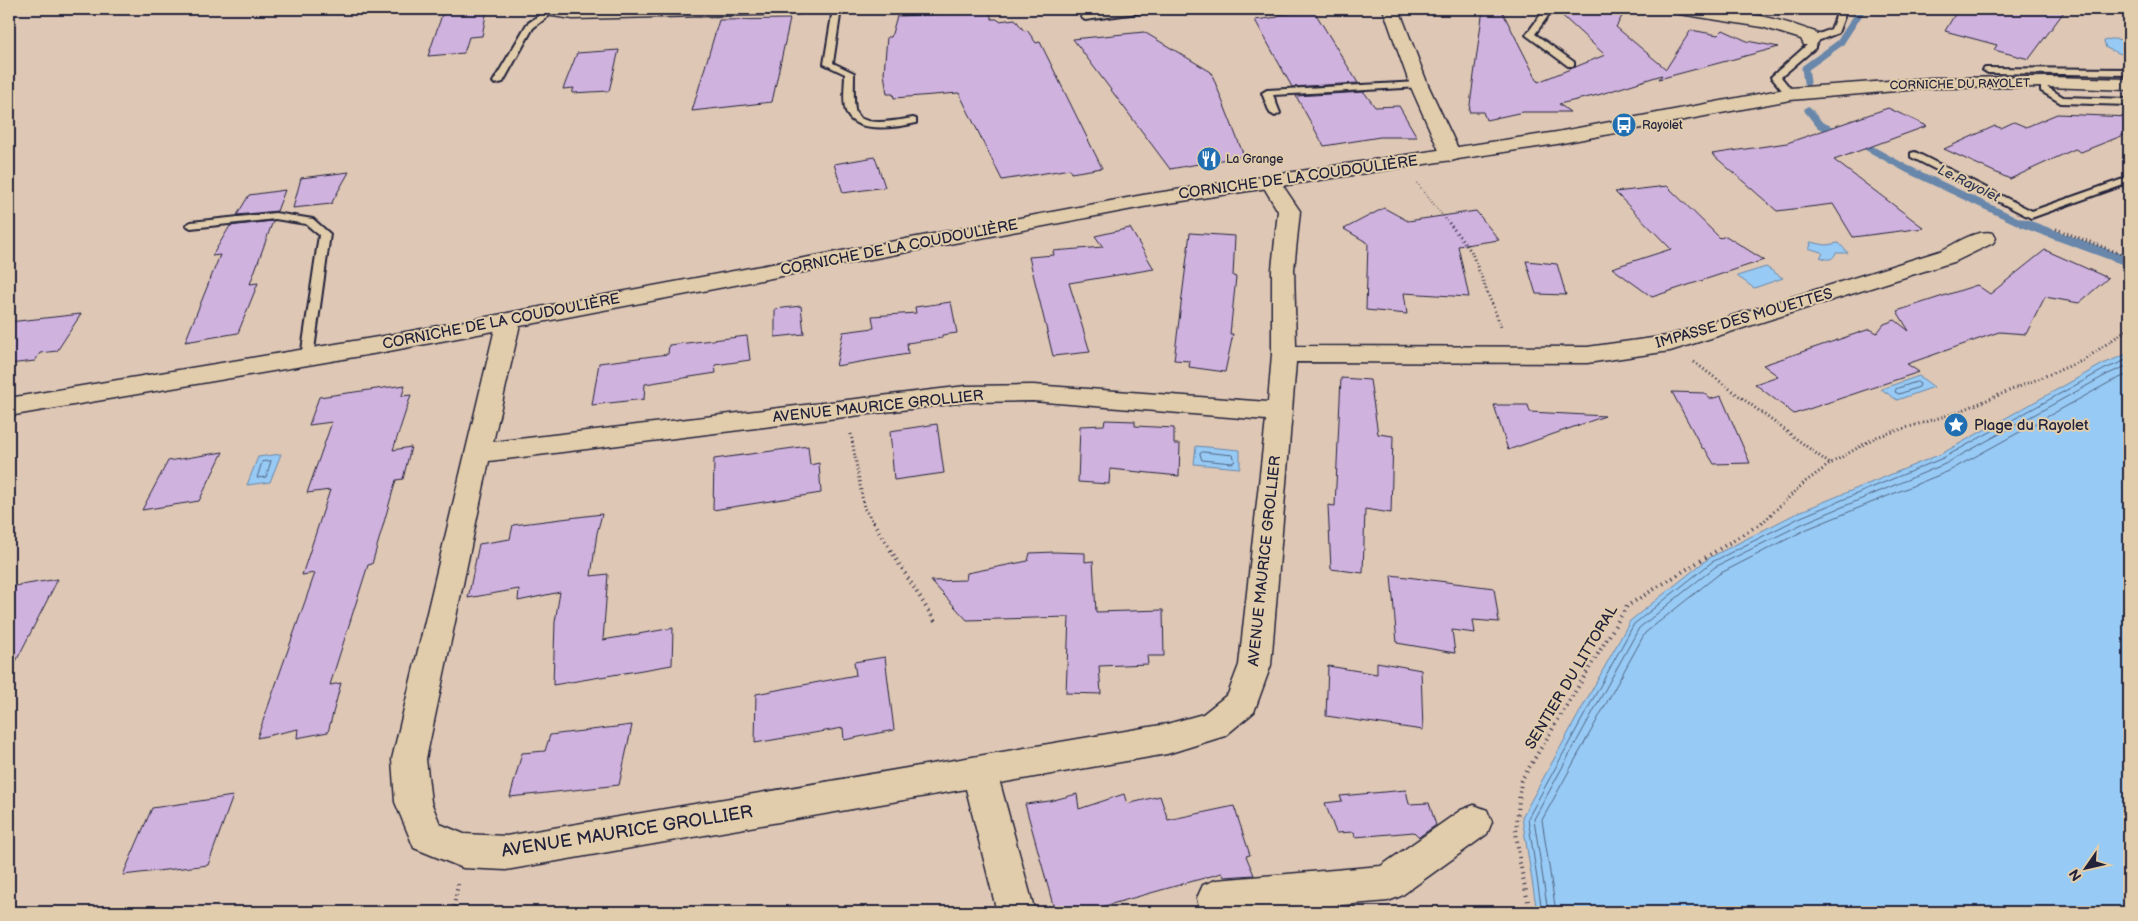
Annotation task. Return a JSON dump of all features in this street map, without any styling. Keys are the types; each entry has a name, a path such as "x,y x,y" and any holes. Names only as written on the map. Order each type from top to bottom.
{"street":[{"path":"552,10 573,14 797,9"},
{"path":"1391,9 1419,85 1451,155"},
{"path":"1680,9 1792,29 1809,36 1810,41"},
{"name":"CORNICHE DU RAYOLET","path":"1790,94 1876,86 1940,83 2048,82 2129,86"},
{"name":"CORNICHE DE LA COUDOULIÈRE","path":"9,407 308,357 1143,201 1557,138 1790,94"},
{"name":"AVENUE MAURICE GROLLIER","path":"509,320 477,453 409,759 413,802 427,836 463,851 506,853 1166,739 1213,726 1242,702 1255,665 1284,354 1283,269 1289,210 1270,181"},
{"name":"IMPASSE DES MOUETTES","path":"1284,354 1512,353 1587,355 1670,343 1948,256 1985,238"},
{"name":"AVENUE MAURICE GROLLIER","path":"477,453 966,394 1033,392 1280,412"},
{"path":"979,771 1016,912"},
{"path":"1219,912 1216,898 1388,883 1474,822"}],"lane":[{"path":"837,9 828,64 849,73 851,113 859,122 878,125 913,121"},
{"path":"1085,17 1153,9"},
{"path":"1549,9 1530,35 1571,64"},
{"path":"1790,94 1776,77 1812,46 1810,41 1835,31 1843,9"},
{"path":"498,82 530,26 552,10"},
{"path":"1988,70 2129,72"},
{"path":"1275,113 1268,93 1419,85"},
{"path":"2044,89 2062,100 2129,102"},
{"path":"1915,155 2031,215 2129,180"},
{"path":"190,225 275,216 309,221 325,234 308,357"}],"path":[{"path":"1415,182 1471,251 1512,353"},
{"path":"2031,215 2059,230 2129,257"},
{"name":"SENTIER DU LITTORAL","path":"1530,912 1516,846 1515,806 1521,781 1627,606 1762,523 1805,482 1830,464 1876,437 1958,412 2084,360 2129,328"},
{"path":"1670,343 1830,464"},
{"path":"847,409 864,508 936,624"}],"water":[{"path":"2111,39 2129,40 2129,57 2106,48 2104,41"},
{"path":"1810,242 1826,245 1839,243 1848,253 1836,253 1831,259 1825,259 1820,257 1823,254 1821,252 1808,248 1811,246"},
{"path":"1766,267 1783,278 1754,288 1737,276"},
{"path":"2129,353 2129,912 1537,912 1522,817 1630,621 1709,558 1799,512 1941,454 2103,364"},
{"path":"1919,376 1934,387 1897,400 1881,389"},
{"path":"1196,446 1240,450 1240,468 1194,464"},
{"path":"281,454 270,482 247,485 258,457"}],"building":[{"path":"444,9 487,9 482,36 469,37 464,53 428,56"},
{"path":"1483,9 1501,9 1538,82 1605,55 1555,9 1626,9 1616,27 1666,69 1691,30 1718,35 1723,30 1747,41 1779,47 1659,79 1662,75 1598,95 1559,104 1570,112 1523,112 1486,120 1483,112 1469,112"},
{"path":"1958,9 2066,9 2029,59 1994,50 1997,45 1945,31"},
{"path":"1314,11 1358,83 1292,87 1255,20 1278,17 1276,15"},
{"path":"989,12 992,19 999,21 1015,19 1024,31 1027,30 1036,43 1040,42 1102,168 1071,173 1070,169 1002,180 959,93 894,98 893,94 887,94 884,73 887,37 891,37 897,16"},
{"path":"790,19 772,102 692,111 719,20"},
{"path":"1144,32 1211,72 1244,156 1170,169 1073,39"},
{"path":"619,50 609,91 572,93 574,88 563,89 577,53"},
{"path":"1364,92 1375,107 1399,106 1417,137 1380,137 1324,146 1296,96"},
{"path":"1888,108 1927,126 1834,160 1924,228 1853,237 1833,204 1777,211 1712,154 1787,143"},
{"path":"2057,114 2129,117 2129,133 2081,152 2075,149 2010,179 1944,149 1995,126 2001,128 2014,122 2026,127"},
{"path":"875,157 885,187 843,193 834,164"},
{"path":"349,172 331,204 293,208 301,178"},
{"path":"1667,186 1720,238 1726,236 1764,260 1652,297 1612,268 1671,249 1615,192"},
{"path":"285,190 277,211 237,215 249,195"},
{"path":"1384,208 1408,221 1476,211 1499,240 1458,246 1469,297 1404,293 1407,314 1366,310 1368,243 1344,229"},
{"path":"273,221 250,284 258,283 238,333 185,342 220,255 212,256 230,226"},
{"path":"1130,228 1154,269 1069,283 1090,352 1053,356 1029,257 1054,255 1053,251 1103,247 1095,236"},
{"path":"1190,233 1235,236 1233,276 1236,277 1230,334 1233,334 1225,372 1189,367 1190,361 1174,360"},
{"path":"2045,250 2108,278 2079,303 2045,297 2026,334 1999,332 1907,364 1919,372 1794,414 1755,384 1778,376 1763,365 1870,329 1877,333 1884,324 1895,320 1909,331 1897,311 1977,285 1990,294"},
{"path":"1526,261 1557,264 1566,295 1536,294"},
{"path":"951,302 957,333 942,335 942,338 907,343 908,354 836,366 843,332 874,328 872,316 916,313 915,307"},
{"path":"801,306 804,334 775,337 775,309"},
{"path":"81,314 57,351 40,353 35,361 9,364 9,322"},
{"path":"747,336 750,360 715,365 716,373 645,384 644,399 592,405 599,363 668,354 669,345"},
{"path":"1341,378 1370,380 1378,434 1393,436 1391,513 1365,509 1363,573 1331,569 1328,505 1335,506"},
{"path":"405,385 402,396 411,395 393,450 411,447 403,479 396,480 372,564 368,565 330,685 341,683 328,732 297,738 298,729 257,738 315,573 302,575 330,490 307,493 332,422 309,425 319,397"},
{"path":"1672,392 1705,393 1710,399 1721,396 1750,463 1714,464 1705,449 1702,448"},
{"path":"1494,405 1528,405 1530,412 1605,416 1508,450"},
{"path":"1105,420 1135,421 1135,426 1174,428 1174,444 1180,444 1179,476 1110,469 1109,484 1078,482 1080,426 1104,425"},
{"path":"937,424 944,473 894,480 890,431"},
{"path":"808,446 810,465 819,463 821,493 713,510 714,459"},
{"path":"223,452 199,501 142,510 168,461"},
{"path":"602,514 597,533 591,576 608,574 603,640 673,628 672,665 553,685 555,622 560,592 518,601 519,589 468,598 479,544 510,539 513,525"},
{"path":"1030,553 1085,553 1085,562 1093,561 1096,612 1163,610 1164,656 1147,656 1148,664 1099,666 1101,694 1066,693 1069,617 967,620 931,581 966,580 967,573 1028,561"},
{"path":"1391,575 1494,588 1499,622 1473,620 1475,633 1452,630 1455,653 1397,643"},
{"path":"58,579 9,675 9,587"},
{"path":"885,657 894,730 844,740 843,728 755,743 756,694 856,675 854,662"},
{"path":"1377,662 1421,670 1423,730 1326,716 1328,666 1377,674"},
{"path":"632,725 619,785 510,797 522,753 545,751 550,735"},
{"path":"1406,790 1409,804 1429,803 1436,825 1419,837 1414,832 1355,837 1354,832 1336,833 1325,803 1342,801 1340,796"},
{"path":"1077,794 1079,809 1124,794 1127,804 1160,796 1168,820 1234,806 1250,855 1246,856 1254,875 1224,877 1222,873 1083,912 1055,912 1025,804 1050,801"},
{"path":"233,796 208,865 123,875 152,808"}],"waterway":[{"name":"Le Rayolet","path":"1807,82 1805,68 1840,43 1862,9"},
{"name":"Le Rayolet","path":"1808,110 1820,125 1841,134"},
{"name":"Le Rayolet","path":"1858,142 1907,169 2026,225"},
{"name":"Le Rayolet","path":"2023,223 2129,262"}],"place":[{"name":"Rayolet","path":"1624,125"},
{"name":"La Grange","path":"1209,159"},
{"name":"Plage du Rayolet","path":"1956,425"}]}
